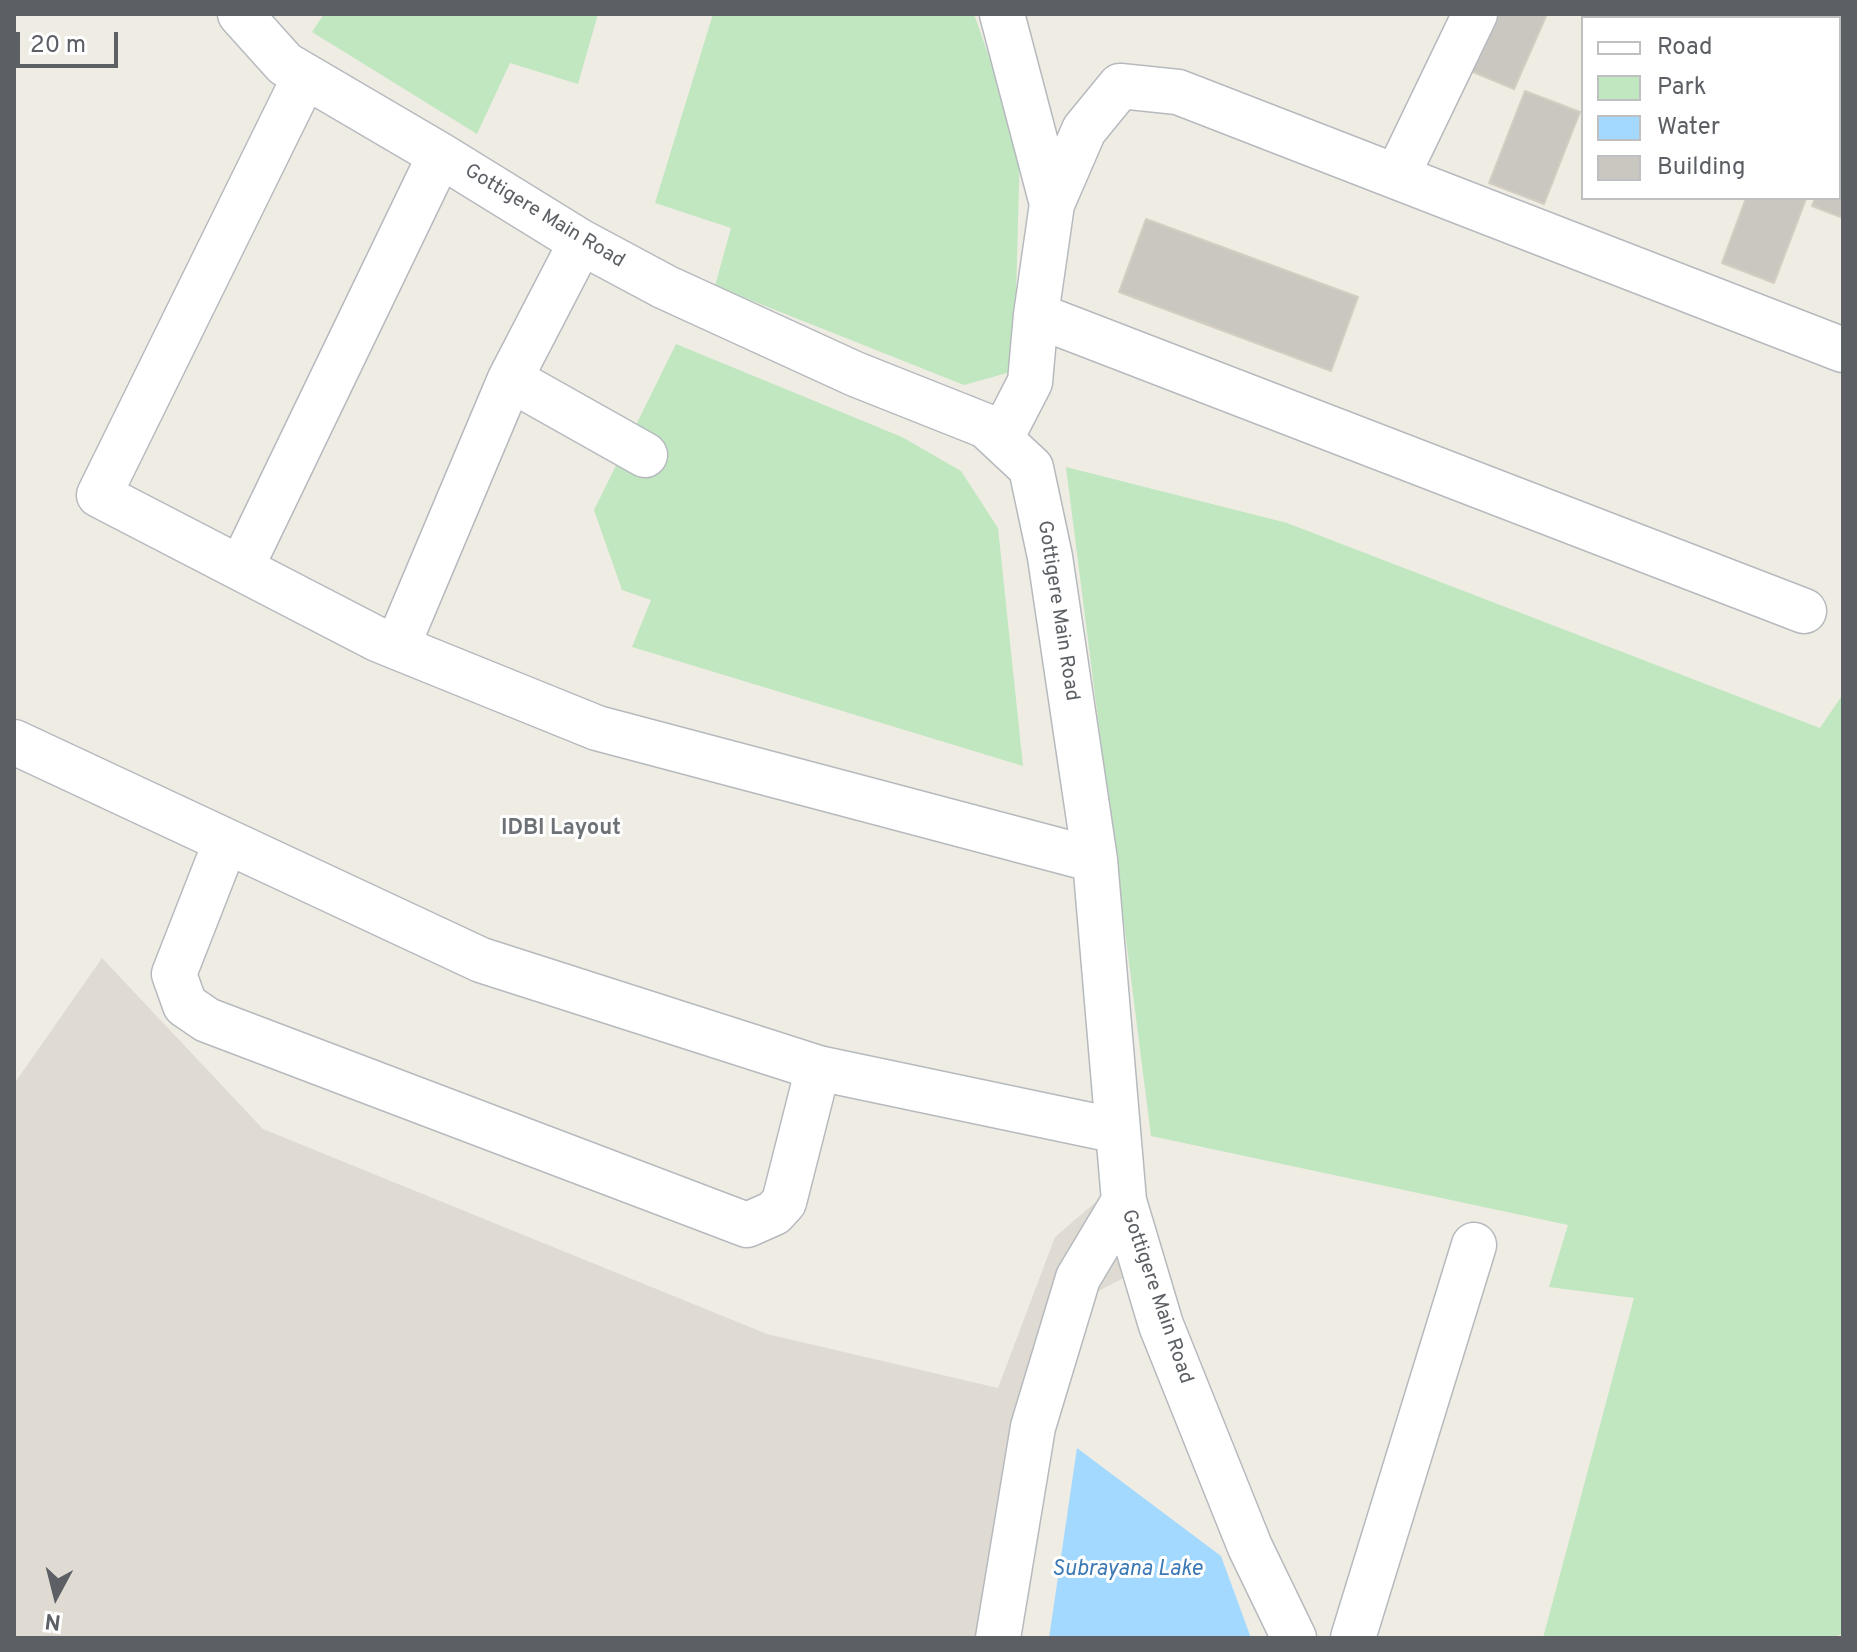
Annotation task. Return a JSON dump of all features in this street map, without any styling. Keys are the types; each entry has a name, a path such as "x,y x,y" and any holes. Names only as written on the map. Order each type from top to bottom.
{"street":[{"name":"Gottigere Main Road","path":"240,14 285,64 581,242 665,287 855,374 986,426 1031,468 1050,557 1095,860 1124,1201 1161,1325 1250,1547 1294,1638"},
{"path":"1002,14 1052,204"},
{"path":"1397,176 1475,14"},
{"path":"305,76 99,495 377,639 597,728 1095,860"},
{"path":"1001,438 1030,382 1052,204 1084,130 1120,86 1178,92 1843,350"},
{"path":"241,568 440,155"},
{"path":"397,647 510,379 581,242"},
{"path":"1036,315 1804,611"},
{"path":"510,379 645,455"},
{"path":"14,742 481,960 818,1068 1118,1131"},
{"path":"226,841 174,974 185,1005 207,1020 747,1225 774,1213 784,1202 818,1068"},
{"path":"998,1638 1033,1427 1078,1278 1124,1201"},
{"path":"1353,1638 1474,1245"}],"shaded area":[{"path":"102,958 263,1129 767,1334 998,1388 1055,1237 1104,1195 1131,1274 1091,1295 1040,1430 1011,1638 14,1638 14,1084"}],"green space":[{"path":"324,14 598,14 578,84 510,63 477,134 312,32"},
{"path":"713,14 974,14 1020,146 1014,371 964,385 715,286 731,228 655,203"},
{"path":"676,344 902,437 961,471 998,528 1023,766 632,647 651,600 622,590 594,510"},
{"path":"1066,467 1287,523 1820,728 1843,694 1843,1634 1829,1638 1543,1638 1634,1298 1549,1287 1568,1225 1151,1136"}],"water":[{"name":"Subrayana Lake","path":"1077,1448 1221,1556 1251,1638 1049,1638"}],"building":[{"path":"1484,14 1547,14 1514,89 1461,67"},
{"path":"1741,14 1805,14 1804,16"},
{"path":"1843,14 1843,88 1841,16 1810,16"},
{"path":"1525,91 1580,112 1544,204 1489,183"},
{"path":"1841,132 1843,218 1812,206 1814,200 1841,200"},
{"path":"1745,200 1806,200 1774,283 1722,263"},
{"path":"1146,219 1358,297 1331,371 1119,292"}],"district":[{"name":"IDBI Layout","path":"561,830"}]}
